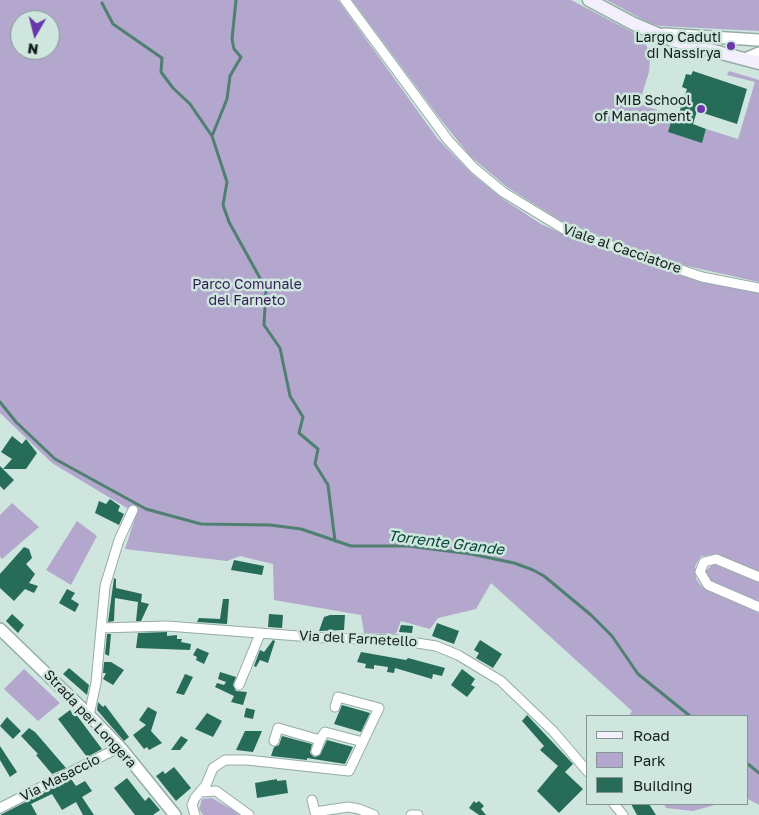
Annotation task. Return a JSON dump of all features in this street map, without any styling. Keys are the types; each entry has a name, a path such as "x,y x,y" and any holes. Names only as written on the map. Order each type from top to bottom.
{"main road":[{"path":"589,0 655,33 689,45 759,63"}],"street":[{"name":"Viale al Cacciatore","path":"345,0 448,140 474,168 503,192 567,231 702,276 759,288"},
{"path":"655,33 759,40"},
{"path":"745,59 759,53"},
{"path":"90,715 96,682 105,586 119,540 133,510"},
{"path":"759,577 716,560 704,562 700,572 708,585 759,608"},
{"name":"Via del Farnetello","path":"101,628 168,626 260,634 421,642 458,655 500,681 552,731 586,770"},
{"name":"Strada per Longera","path":"0,629 90,715 120,747 175,815"},
{"path":"239,684 260,634"},
{"path":"195,815 192,805 213,768 220,762 233,758 349,771 379,708 338,697 335,707"},
{"path":"274,741 278,728 320,740"},
{"path":"316,751 325,732 363,742"},
{"name":"Via Masaccio","path":"0,808 120,747"},
{"path":"200,792 216,791 246,813"},
{"path":"312,800 314,812 348,807 359,808 374,815"},
{"path":"615,805 623,815"},
{"path":"411,815 418,815"}],"green space":[{"name":"Parco Comunale del Farneto","path":"0,0 338,0 437,138 472,174 503,199 541,224 569,237 695,279 759,293 759,573 713,555 701,556 695,566 696,579 702,587 759,613 759,805 749,800 749,715 630,715 632,711 491,583 476,609 438,618 430,629 401,621 396,634 364,633 361,615 274,600 273,564 240,556 227,561 125,549 135,518 127,508 52,463 0,413"},
{"path":"352,0 571,0 640,36 647,47 650,59 649,72 639,104 673,115 668,132 702,142 706,129 738,139 755,82 727,75 729,71 759,80 759,282 687,266 611,240 561,221 507,187 470,156"},
{"path":"607,0 759,0 759,31 661,26 649,23"},
{"path":"12,503 39,527 2,559 0,557 0,515"},
{"path":"77,521 97,536 71,585 46,570"},
{"path":"714,564 759,582 759,602 713,582 706,577 705,571"},
{"path":"24,669 60,703 38,721 4,689"},
{"path":"212,798 239,815 203,815 199,809 202,799"},
{"path":"664,805 714,805 693,811 666,808"}],"building":[{"path":"693,71 747,89 737,124 697,111 693,124 706,129 702,143 668,132 672,118 677,119 687,89 682,87 686,74 691,75"},
{"path":"12,436 22,444 26,439 37,453 26,469 3,469 12,459 1,452"},
{"path":"0,466 14,480 4,490 0,486"},
{"path":"110,499 120,506 118,511 124,514 119,525 95,513 99,501 106,504"},
{"path":"24,547 29,549 32,558 26,564 35,574 29,583 38,586 34,593 25,589 14,601 0,588 0,574"},
{"path":"234,560 264,566 262,575 231,570"},
{"path":"114,578 116,579 116,588 142,594 141,602 149,604 141,621 136,621 138,602 115,598 114,621 108,622"},
{"path":"67,589 75,593 71,599 79,604 75,612 59,603"},
{"path":"223,599 229,599 227,624 197,622 199,618 220,619"},
{"path":"12,614 24,625 18,633 6,621"},
{"path":"269,614 283,615 282,628 268,627"},
{"path":"345,615 344,630 319,631 324,617"},
{"path":"437,623 459,631 454,644 432,636"},
{"path":"401,625 413,626 412,633 399,632"},
{"path":"167,632 167,636 177,635 177,639 182,639 181,642 191,644 190,650 136,648 138,633"},
{"path":"107,634 111,634 109,656 105,654"},
{"path":"273,640 275,641 268,663 260,660 256,667 254,666 260,650 264,652"},
{"path":"480,640 502,654 493,668 476,658 479,653 474,650"},
{"path":"197,648 209,653 204,664 196,660 197,657 193,655"},
{"path":"361,652 406,660 408,658 445,668 442,676 433,674 432,679 395,668 394,673 387,672 388,667 374,665 374,669 365,668 366,664 357,662"},
{"path":"104,662 111,662 124,670 113,685 103,679 106,673 103,673"},
{"path":"69,668 89,685 87,695 63,674"},
{"path":"462,669 475,679 471,685 475,687 467,697 451,685"},
{"path":"220,672 236,677 233,685 236,691 247,692 243,705 231,702 234,696 215,687 217,683 224,685 226,682 218,679"},
{"path":"185,674 193,677 184,695 176,693"},
{"path":"98,702 103,707 105,705 129,737 124,741 97,710"},
{"path":"342,705 370,713 361,732 334,724"},
{"path":"148,707 157,712 151,731 162,743 149,750 147,747 144,749 133,735 146,725 139,720"},
{"path":"246,708 255,710 253,719 244,717"},
{"path":"70,710 73,714 75,713 102,749 87,757 58,719"},
{"path":"207,713 222,721 213,737 195,729"},
{"path":"527,715 573,764 565,772 583,789 559,813 537,791 558,766 540,750 544,746 522,721"},
{"path":"7,717 21,731 13,739 0,726"},
{"path":"29,728 35,732 66,768 52,774 36,755 38,754 21,736"},
{"path":"245,731 262,731 253,752 236,750"},
{"path":"181,736 188,740 180,750 171,750"},
{"path":"282,736 312,744 310,753 314,757 320,755 327,740 353,747 345,764 307,758 307,760 271,756 274,747 279,745"},
{"path":"0,746 17,772 10,777 0,760"},
{"path":"174,767 191,788 176,801 156,776 163,771 165,774"},
{"path":"127,778 145,801 149,797 160,810 153,815 135,815 114,788"},
{"path":"71,779 76,786 85,781 92,791 82,797 94,815 83,815 76,802 62,810 52,794 31,804 37,815 0,815"},
{"path":"277,779 277,781 286,780 288,793 257,798 255,783"},
{"path":"474,801 476,803 479,801 484,806 481,809 486,815 479,815 469,808"},
{"path":"632,805 650,805 656,815 637,815"}],"waterway":[{"path":"236,0 232,39 234,49 241,57 230,76 227,99 212,136 227,182 223,205 229,222 266,289 264,325 280,348 290,396 303,417 299,433 318,449 315,464 328,485 335,541"},
{"path":"102,3 113,24 162,58 161,72 173,88 190,104 212,136"},
{"name":"Torrente Grande","path":"0,402 16,422 55,459 146,509 201,524 270,525 301,529 351,546 408,546 471,554 514,563 533,570 544,576 591,615 612,636 638,674 689,715"},
{"name":"Torrente Grande","path":"749,765 759,773"}],"place":[{"name":"Largo Caduti di Nassirya","path":"731,46"},
{"name":"MIB School of Managment","path":"701,109"}]}
